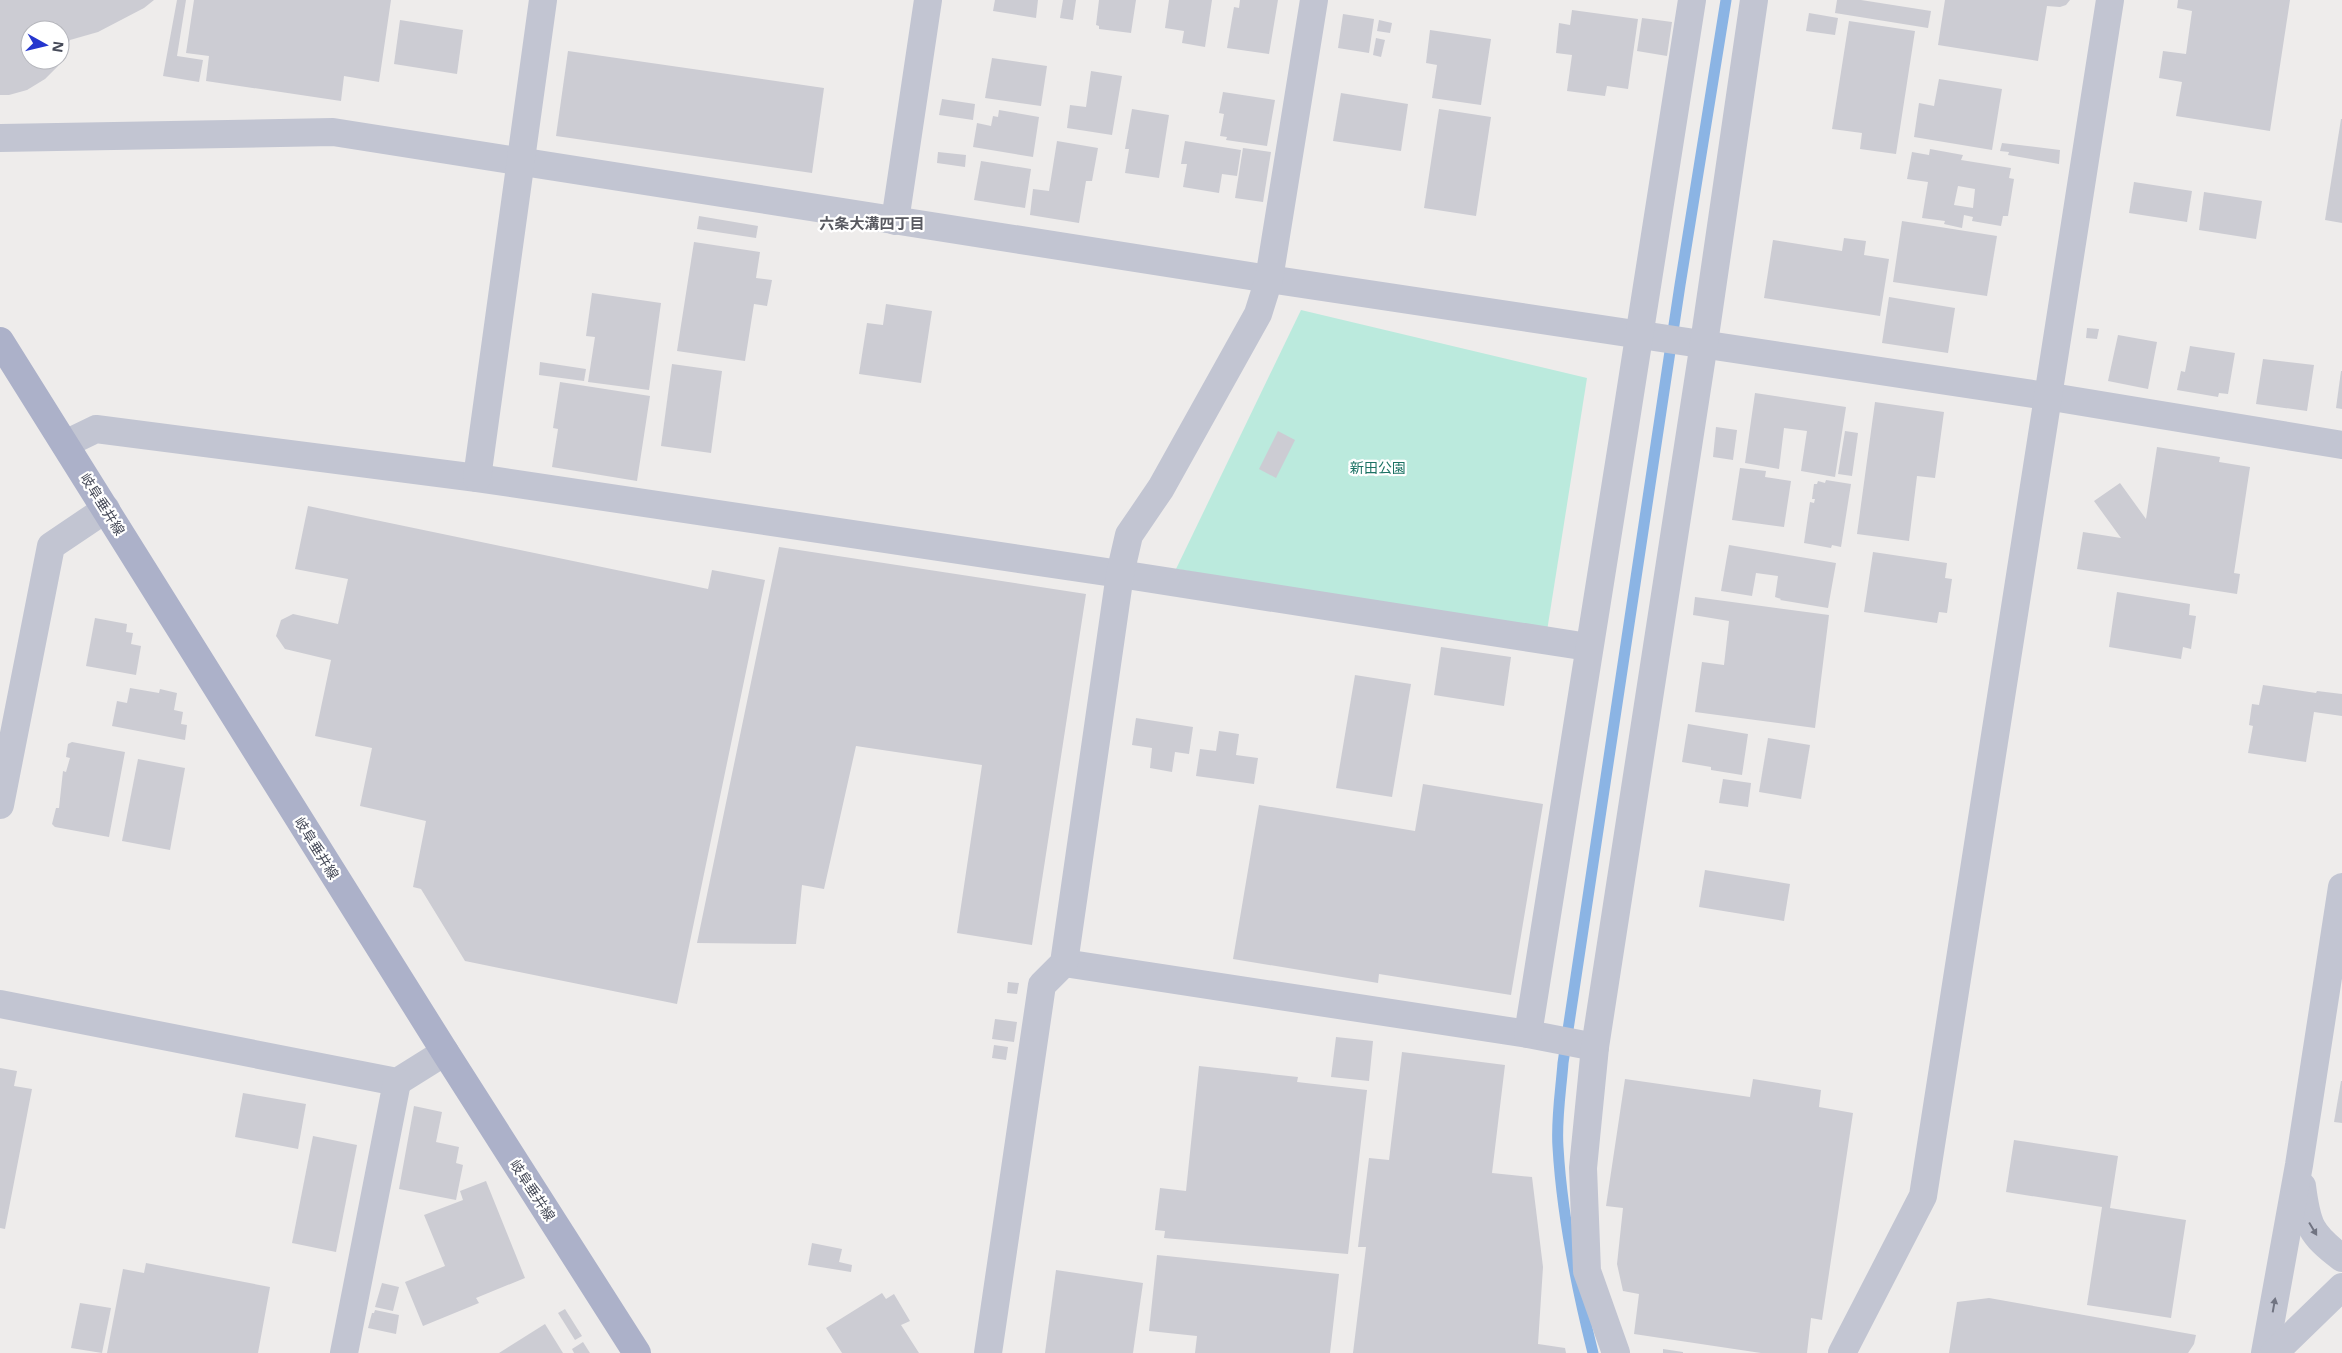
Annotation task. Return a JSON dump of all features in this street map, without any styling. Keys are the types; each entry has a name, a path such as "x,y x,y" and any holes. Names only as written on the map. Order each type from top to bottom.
{"main road":[{"name":"岐阜垂井線","path":"0,340 445,1052 637,1353"}],"street":[{"path":"476,478 519,160 543,0"},
{"path":"895,222 928,0"},
{"path":"988,1353 1042,985 1064,963 1120,574 1129,535 1161,488 1258,314 1269,279 1314,0"},
{"path":"1528,1034 1588,647 1641,335 1692,0"},
{"path":"1616,1353 1587,1271 1583,1168 1594,1047 1704,343 1754,0"},
{"path":"1842,1353 1923,1196 2046,396 2110,0"},
{"path":"0,138 333,132 519,160 895,222 1704,343 2342,444"},
{"path":"65,444 96,429 476,478 1120,574 1588,647"},
{"path":"0,805 50,546 106,509"},
{"path":"2265,1353 2299,1165 2342,887"},
{"path":"1064,963 1528,1034 1594,1047"},
{"path":"0,1004 397,1082 445,1052"},
{"path":"344,1353 397,1082"},
{"path":"2299,1165 2306,1218 2321,1242 2342,1258"},
{"path":"2274,1353 2342,1287"}],"green space":[{"name":"新田公園","path":"1301,310 1587,378 1547,631 1176,569"}],"building":[{"path":"0,0 154,0 144,8 98,32 70,40 70,20 20,20 20,70 54,70 45,79 27,90 9,95 0,95"},
{"path":"177,0 186,0 177,56 203,60 199,82 163,76"},
{"path":"194,0 391,0 379,82 344,76 341,101 206,81 209,56 186,53"},
{"path":"995,0 1038,0 1036,18 993,11"},
{"path":"1063,0 1076,0 1073,20 1060,18"},
{"path":"1099,0 1136,0 1131,33 1099,29 1099,26 1096,25"},
{"path":"1169,0 1212,0 1205,47 1182,43 1184,31 1165,28"},
{"path":"1240,0 1278,0 1269,54 1227,48 1234,7 1239,8"},
{"path":"1837,0 1861,0 1931,11 1928,28 1835,13"},
{"path":"1945,0 2070,0 2066,5 2060,7 2047,6 2038,61 1938,45"},
{"path":"2178,0 2290,0 2270,131 2176,116 2182,82 2159,78 2163,51 2186,54 2192,11 2177,8"},
{"path":"1572,10 1638,19 1628,89 1607,86 1605,96 1567,91 1572,55 1556,53 1559,23 1570,25"},
{"path":"1809,13 1838,18 1835,35 1806,31"},
{"path":"1343,14 1374,19 1369,53 1338,48"},
{"path":"1642,18 1672,22 1667,56 1637,51"},
{"path":"400,20 463,30 457,74 394,64"},
{"path":"1379,20 1392,23 1390,33 1377,31"},
{"path":"1849,21 1915,31 1896,154 1860,149 1862,133 1832,129"},
{"path":"1430,30 1491,39 1481,105 1432,98 1437,65 1426,63"},
{"path":"1376,38 1385,40 1381,57 1373,55"},
{"path":"568,51 824,88 812,173 556,136"},
{"path":"992,58 1047,66 1041,106 985,98"},
{"path":"1091,71 1122,76 1112,135 1067,128 1070,105 1086,107"},
{"path":"1939,79 2002,89 1992,150 1914,137 1919,103 1934,106"},
{"path":"1223,92 1275,100 1267,146 1226,140 1227,137 1220,136 1224,114 1219,113"},
{"path":"1341,93 1408,104 1401,151 1333,141"},
{"path":"942,99 975,104 973,120 939,115"},
{"path":"1132,109 1169,115 1159,178 1125,173 1129,149 1125,149"},
{"path":"1439,109 1491,117 1476,216 1424,208"},
{"path":"999,110 1039,117 1033,157 973,147 977,123 991,126 993,116 998,117"},
{"path":"2342,119 2342,223 2325,220"},
{"path":"1057,141 1098,148 1092,181 1086,181 1079,223 1030,215 1033,189 1049,191"},
{"path":"1185,141 1241,150 1237,176 1222,174 1219,193 1183,187 1187,164 1181,164"},
{"path":"2002,143 2060,150 2059,164 2008,155 2009,152 2000,151"},
{"path":"1243,148 1271,152 1263,202 1235,198"},
{"path":"1930,149 1963,155 1961,160 2011,168 2009,178 2014,179 2008,216 2003,216 2001,226 1972,221 1973,217 1964,215 1962,228 1944,224 1945,221 1922,218 1928,182 1907,179 1912,152 1929,155","holes":["1958,186 1975,189 1973,208 1954,205"]},
{"path":"938,152 966,155 965,167 937,163"},
{"path":"981,161 1031,169 1025,208 974,200"},
{"path":"2134,182 2192,191 2187,222 2129,213"},
{"path":"2204,192 2262,201 2256,239 2199,230"},
{"path":"699,216 758,226 756,238 697,229"},
{"path":"1902,221 1997,236 1987,296 1893,282"},
{"path":"1844,238 1866,241 1864,255 1889,259 1880,316 1764,298 1773,240 1842,251"},
{"path":"694,242 760,252 756,278 772,280 767,306 754,304 745,361 677,351"},
{"path":"592,293 661,303 649,390 588,382 595,337 586,336"},
{"path":"1889,297 1955,308 1948,353 1882,343"},
{"path":"886,304 932,311 921,383 859,374 867,323 883,325"},
{"path":"2087,328 2099,329 2097,339 2086,338"},
{"path":"2118,335 2157,342 2148,389 2108,381"},
{"path":"2190,346 2235,353 2228,394 2219,393 2218,397 2177,390 2181,371 2185,372"},
{"path":"2263,359 2314,365 2307,411 2256,404"},
{"path":"540,362 586,369 584,381 539,375"},
{"path":"672,364 722,371 711,453 661,446"},
{"path":"2342,371 2342,409 2336,408"},
{"path":"560,382 650,396 637,481 552,467 558,429 553,428"},
{"path":"1755,393 1846,407 1835,477 1801,471 1807,431 1784,428 1779,469 1745,463"},
{"path":"1875,402 1944,412 1935,478 1917,476 1909,541 1857,534"},
{"path":"1716,427 1737,430 1733,460 1713,457"},
{"path":"1278,431 1295,440 1276,478 1259,469"},
{"path":"1845,431 1858,433 1852,476 1838,474"},
{"path":"2157,447 2220,457 2219,462 2250,467 2234,573 2240,574 2237,594 2077,569 2083,532 2121,538 2094,501 2120,483 2146,519"},
{"path":"1740,468 1766,471 1765,477 1791,481 1784,527 1732,520"},
{"path":"1826,480 1851,484 1841,547 1832,545 1831,548 1804,543 1810,502 1814,503 1815,499 1812,499 1814,484 1817,484 1818,481 1825,483"},
{"path":"308,506 708,589 712,570 765,580 677,1004 465,961 421,889 413,887 426,821 360,806 372,748 315,736 331,660 285,649 276,636 281,620 293,614 338,624 348,579 295,569"},
{"path":"1729,545 1836,563 1828,608 1780,600 1775,597 1778,576 1756,573 1752,596 1721,591"},
{"path":"779,547 1086,594 1032,945 957,933 982,765 856,746 824,889 802,885 796,944 697,943"},
{"path":"1873,552 1947,563 1945,578 1952,579 1947,613 1939,612 1937,623 1864,612"},
{"path":"2117,592 2190,604 2189,615 2196,616 2191,649 2183,647 2181,659 2109,647"},
{"path":"1695,597 1829,615 1815,728 1695,712 1702,662 1724,665 1729,621 1693,615"},
{"path":"95,618 127,624 126,632 133,633 131,644 141,646 136,675 86,666"},
{"path":"1441,647 1511,657 1504,706 1434,695"},
{"path":"1355,675 1411,684 1392,797 1336,788"},
{"path":"2263,685 2316,693 2317,691 2342,694 2342,716 2314,712 2306,762 2248,753 2253,726 2249,725 2252,704 2259,705"},
{"path":"130,688 159,693 160,689 177,693 174,710 183,712 181,724 187,725 185,740 112,726 117,701 127,703"},
{"path":"1136,718 1193,727 1189,754 1175,752 1172,772 1150,768 1152,748 1132,745"},
{"path":"1688,724 1748,734 1742,775 1711,770 1711,767 1682,762"},
{"path":"1219,731 1239,734 1236,755 1258,758 1254,784 1196,776 1200,749 1216,751"},
{"path":"1768,738 1810,745 1801,799 1759,792"},
{"path":"72,742 125,752 109,837 55,827 52,824 56,808 59,808 63,771 66,772 70,758 66,757 68,744"},
{"path":"138,759 185,768 170,850 122,841"},
{"path":"1723,779 1751,783 1748,807 1719,803"},
{"path":"1423,784 1543,804 1511,995 1379,974 1378,983 1233,959 1259,805 1415,831"},
{"path":"1705,870 1790,884 1784,921 1699,907"},
{"path":"1008,982 1019,983 1017,994 1007,993"},
{"path":"995,1019 1017,1022 1014,1042 992,1039"},
{"path":"1336,1037 1373,1041 1369,1081 1331,1077"},
{"path":"994,1045 1008,1047 1006,1060 992,1058"},
{"path":"1402,1052 1505,1065 1492,1173 1532,1177 1543,1267 1538,1344 1565,1348 1566,1353 1353,1353 1366,1247 1358,1247 1369,1158 1389,1160"},
{"path":"1199,1066 1298,1077 1297,1082 1367,1090 1348,1254 1164,1238 1165,1231 1155,1230 1160,1188 1186,1191"},
{"path":"0,1068 17,1071 14,1086 32,1089 5,1229 0,1228"},
{"path":"1625,1079 1750,1097 1753,1079 1821,1090 1819,1107 1853,1113 1822,1320 1811,1318 1807,1353 1761,1353 1634,1334 1639,1294 1623,1291 1617,1264 1623,1208 1606,1206"},
{"path":"2342,1081 2342,1123 2334,1122"},
{"path":"243,1093 306,1104 298,1149 235,1137"},
{"path":"414,1106 442,1112 436,1142 459,1147 456,1163 463,1165 456,1200 399,1189"},
{"path":"313,1136 357,1145 336,1252 292,1243"},
{"path":"2014,1140 2118,1156 2110,1208 2186,1220 2171,1318 2087,1305 2102,1207 2006,1192"},
{"path":"486,1181 525,1278 476,1298 479,1303 423,1326 405,1282 445,1266 424,1215 463,1200 460,1191"},
{"path":"812,1243 842,1249 839,1262 852,1265 851,1272 808,1265"},
{"path":"1157,1255 1339,1274 1330,1353 1195,1353 1197,1336 1149,1331"},
{"path":"146,1263 270,1287 258,1353 107,1353 123,1269 144,1273"},
{"path":"1056,1270 1143,1283 1133,1353 1045,1353"},
{"path":"382,1283 399,1287 393,1311 375,1307"},
{"path":"882,1293 886,1299 894,1294 910,1321 901,1325 919,1353 842,1353 826,1328"},
{"path":"1989,1298 2196,1335 2194,1344 2188,1353 1949,1353 1957,1302"},
{"path":"80,1303 111,1308 102,1353 71,1348"},
{"path":"565,1309 582,1336 575,1340 558,1313"},
{"path":"375,1310 399,1315 396,1334 368,1328 372,1313"},
{"path":"545,1324 563,1353 499,1353"},
{"path":"583,1342 590,1353 574,1353 572,1349"},
{"path":"1663,1349 1683,1352 1683,1353 1663,1353"}],"waterway":[{"path":"1593,1353 1571,1251 1560,1173 1558,1126 1563,1063 1680,285 1726,0"}],"district":[{"name":"六条大溝四丁目","path":"872,223"}]}
